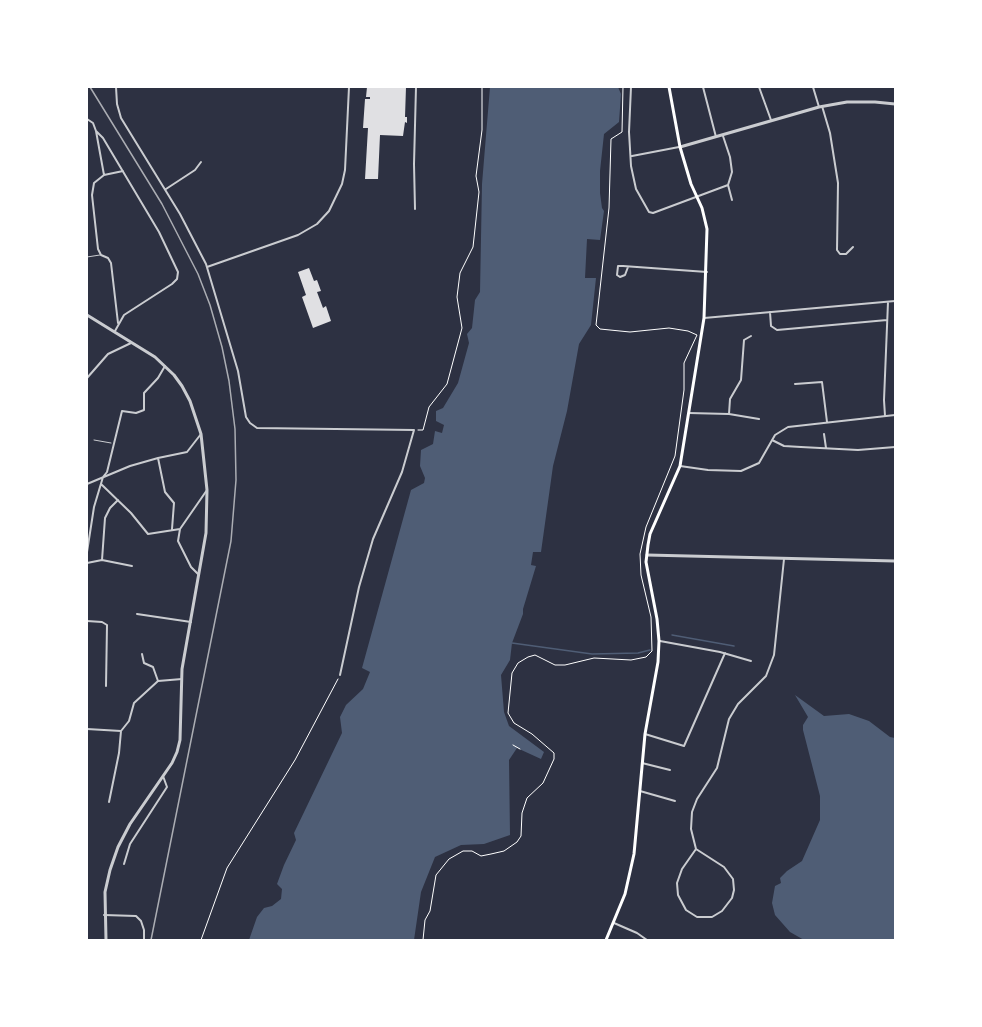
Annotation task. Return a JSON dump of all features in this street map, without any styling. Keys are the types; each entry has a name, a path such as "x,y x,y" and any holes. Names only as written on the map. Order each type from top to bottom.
{"main road":[{"path":"606,940 625,894 634,854 645,734 658,662 659,641 655,605 648,582 647,555 650,534 680,466 704,318 707,229 680,147 669,87"}],"street":[{"path":"116,87 121,118 194,237 207,267 238,371 246,417 257,428 414,430 402,472 373,538 358,587 340,675"},
{"path":"207,267 298,236 317,224 329,211 336,199 345,170 349,87"},
{"path":"415,209 416,87"},
{"path":"631,87 629,132 631,166 636,189 649,212 653,213 728,185"},
{"path":"703,87 716,137"},
{"path":"759,87 771,120"},
{"path":"813,87 830,133 838,183 837,250 840,254 846,254 853,247"},
{"path":"632,156 723,136 820,106 847,102 895,104"},
{"path":"87,119 93,123 123,171 159,232 178,272 177,279 172,284 124,315 115,331"},
{"path":"96,130 104,175"},
{"path":"723,136 732,172 728,185 732,200"},
{"path":"166,189 185,177 201,162"},
{"path":"118,323 111,263 108,258 101,255 98,249 92,195 94,183 104,175 123,171"},
{"path":"628,267 706,272"},
{"path":"704,318 895,301"},
{"path":"886,417 884,400 888,302"},
{"path":"770,312 771,326 777,330 887,320"},
{"path":"87,315 155,357 174,375 190,401 201,434 207,490 206,533 182,679 180,740 175,758 130,824 118,847 105,892 106,940"},
{"path":"729,414 730,399 741,380 744,340 752,336"},
{"path":"87,378 108,354 130,343"},
{"path":"87,552 93,513 103,477 107,472 122,411 136,413 144,410 144,393 158,378 165,366"},
{"path":"795,384 822,381 827,422"},
{"path":"689,413 729,414 759,418"},
{"path":"680,466 720,471 748,469 759,463 775,435 788,427 895,415"},
{"path":"87,484 158,458 188,452 201,434"},
{"path":"824,434 826,448"},
{"path":"772,440 784,446 858,450 895,447"},
{"path":"158,458 165,492 174,503 172,530"},
{"path":"101,484 148,534 180,529"},
{"path":"199,574 191,567 178,542 180,529 207,490"},
{"path":"102,560 105,518 118,500"},
{"path":"647,555 895,561"},
{"path":"696,849 678,877 678,895 683,906 691,914 697,917 711,917 722,911 732,898 733,879 724,867 696,849 691,829 694,804 717,768 728,723 734,710 766,676 774,655 784,559"},
{"path":"87,563 102,560 132,566"},
{"path":"137,614 191,622"},
{"path":"87,621 107,625 106,686"},
{"path":"659,641 725,653 751,661"},
{"path":"645,734 684,746 725,653"},
{"path":"142,654 144,664 153,667 159,681"},
{"path":"109,802 121,731 129,720 134,703 159,681 182,679"},
{"path":"87,729 121,731"},
{"path":"642,763 670,771"},
{"path":"124,864 130,844 167,787 163,776"},
{"path":"640,792 675,801"},
{"path":"104,915 136,916 141,921 144,940"},
{"path":"614,923 647,940"}],"lane":[{"path":"87,257 101,255"},
{"path":"94,440 113,443"}],"path":[{"path":"414,430 423,430 429,407 447,384 462,328 457,297 460,273 473,247 479,192 476,176 482,130 482,87"},
{"path":"423,940 435,875 449,859 463,851 472,851 481,856 504,851 517,842 521,836 522,813 527,798 543,783 554,759 554,753 532,734 514,723 508,713 512,673 518,663 535,655 555,665 594,658 623,661 642,658 652,651 651,616 641,575 640,554 646,527 675,456 684,390 684,363 697,335 669,327 630,332 600,328 596,325 609,208 611,139 622,132 623,87"},
{"path":"201,940 227,868 295,760 340,675"},
{"path":"513,745 520,749"}],"water":[{"path":"490,87 618,87 621,94 619,122 604,134 600,193 604,211 600,240 587,239 585,278 596,278 591,325 579,344 567,411 553,466 541,552 533,552 531,565 536,566 523,614 512,643 510,660 501,675 504,712 509,726 544,752 541,759 517,748 509,760 510,835 484,844 461,845 435,857 421,892 414,940 249,940 257,917 264,908 272,906 281,899 282,889 277,884 296,840 294,833 342,733 340,717 346,705 363,689 370,672 362,668 411,490 424,483 425,478 420,466 421,450 433,444 435,431 442,433 444,425 436,421 436,411 443,408 458,383 469,343 467,334 472,328 475,300 480,292 482,184"},
{"path":"795,695 824,716 849,714 869,721 890,737 895,738 895,940 804,940 790,932 775,915 772,903 775,886 781,883 780,878 787,871 802,861 820,820 820,796 803,730 808,717"}],"building":[{"path":"367,87 406,87 405,117 407,117 407,123 405,122 403,136 380,135 378,179 365,179 368,128 363,128 365,99 370,99 366,97"},
{"path":"309,268 314,281 317,280 321,291 317,292 323,308 326,306 331,321 313,328 302,297 306,295 298,272"}],"waterway":[{"path":"672,635 734,646"},
{"path":"512,643 592,654 638,653 650,650"}],"railway":[{"path":"90,87 162,204 198,274 222,347 235,429 236,480 231,541 151,940"}]}
